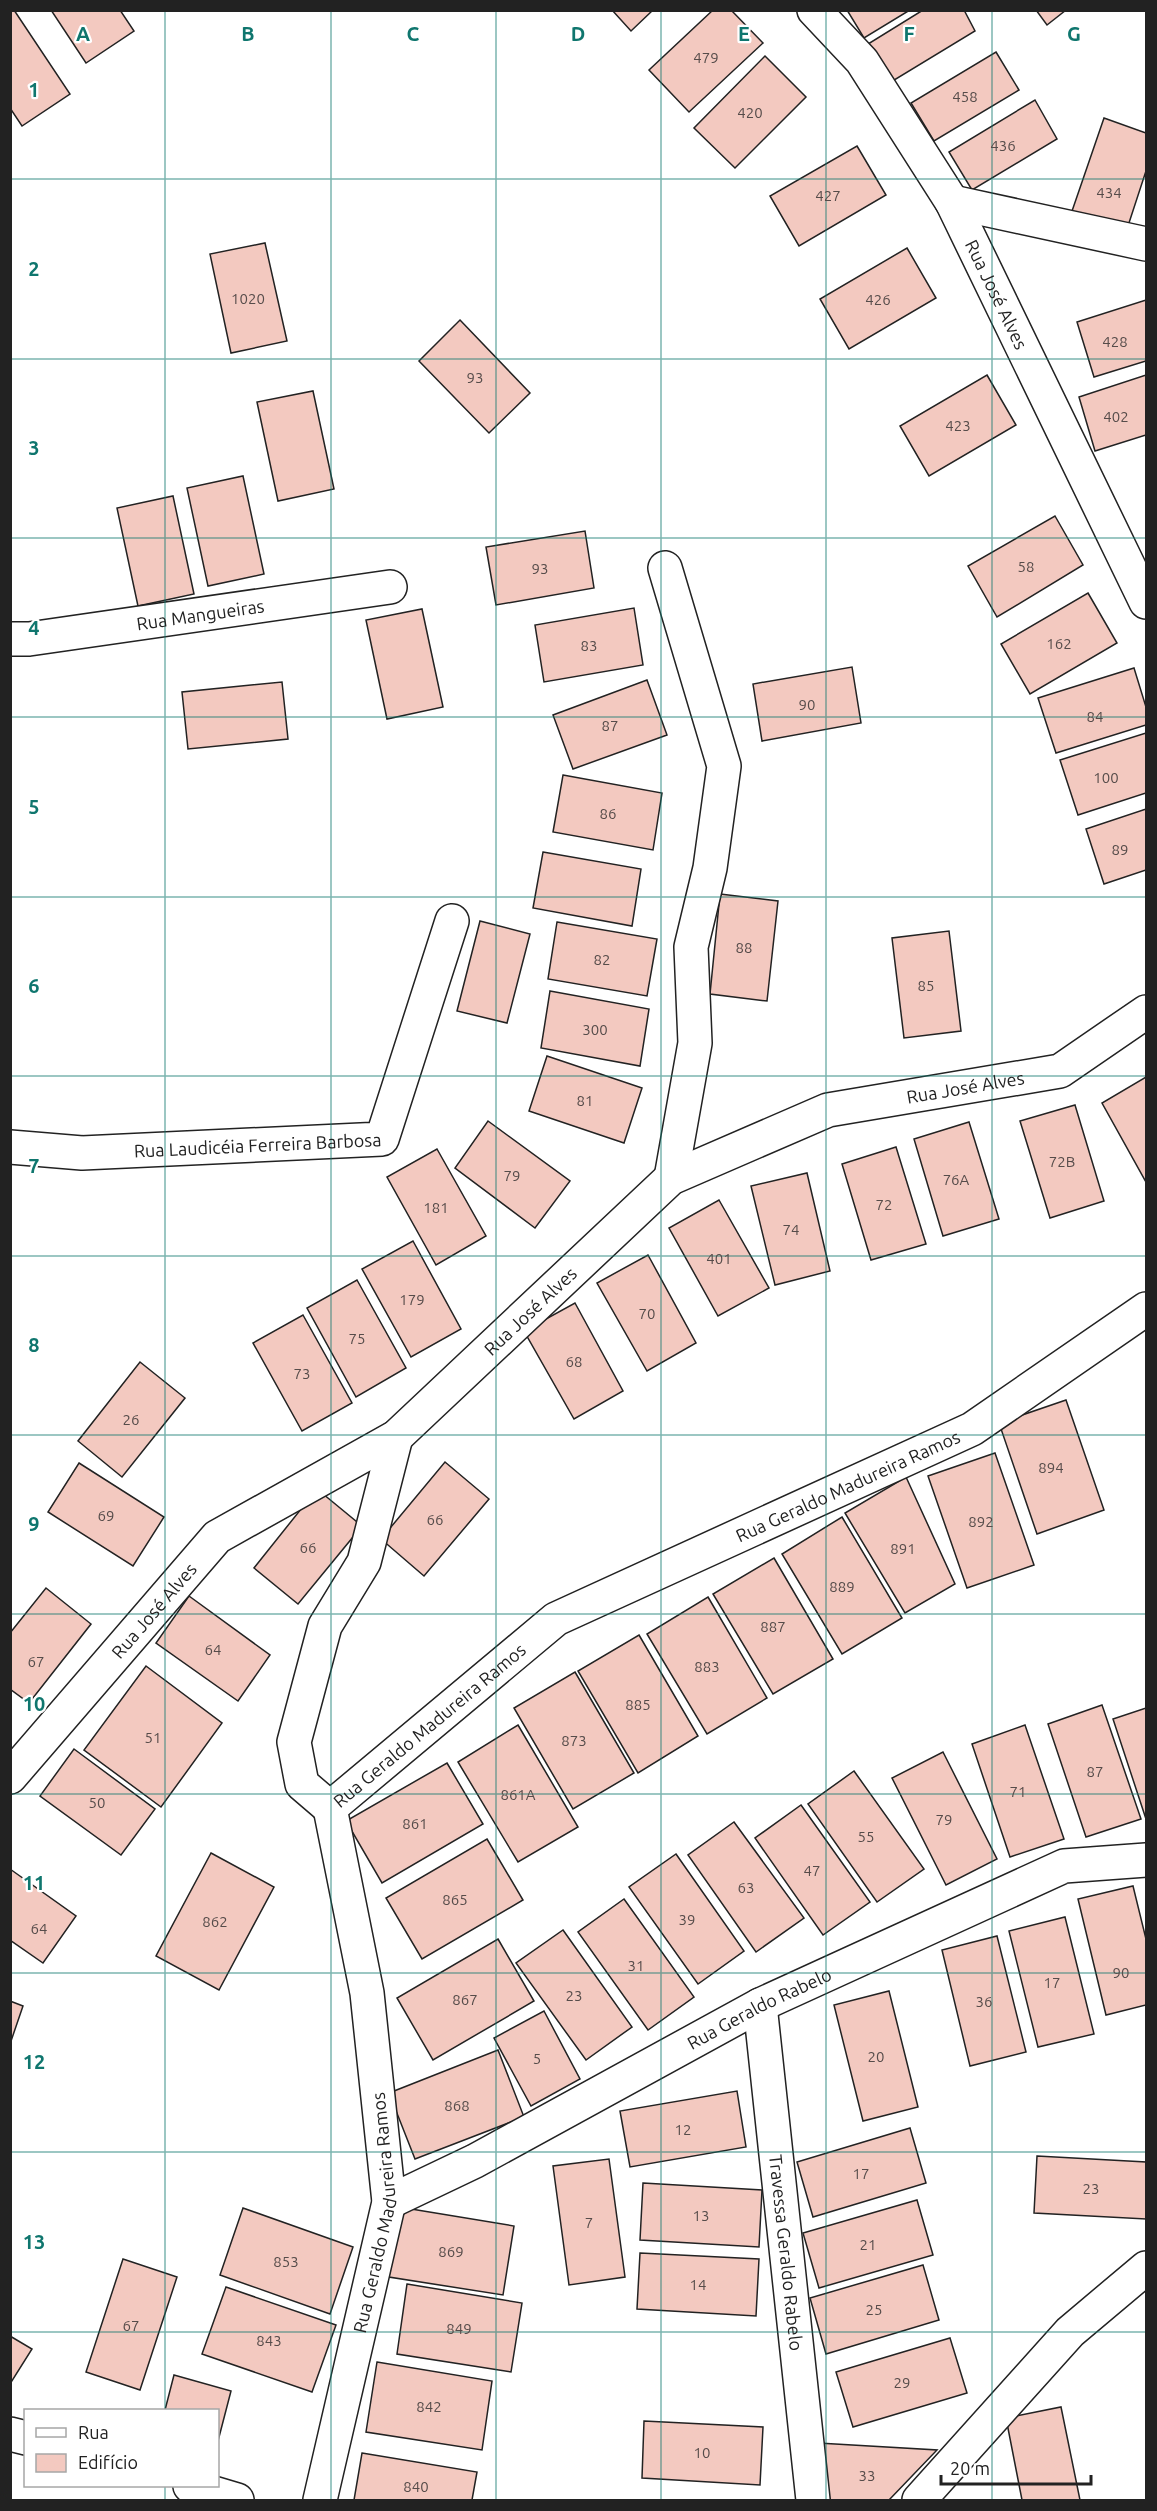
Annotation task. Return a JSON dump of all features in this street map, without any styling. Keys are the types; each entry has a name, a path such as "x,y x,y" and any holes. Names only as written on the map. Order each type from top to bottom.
{"street":[{"name":"Rua José Alves","path":"814,10 862,61 952,202 1146,602"},
{"path":"952,202 1146,244"},
{"path":"665,568 724,766 710,868 691,947 695,1043 671,1178"},
{"name":"Rua Mangueiras","path":"10,639 29,639 390,587"},
{"name":"Rua Laudicéia Ferreira Barbosa","path":"10,1147 82,1153 382,1139 452,921"},
{"name":"Rua José Alves","path":"10,1777 217,1537 396,1437 671,1178 828,1110 1060,1071 1146,1012"},
{"name":"Rua Geraldo Madureira Ramos","path":"320,2500 389,2202 367,1993 330,1808 556,1619 972,1429 1146,1309"},
{"path":"330,1808 302,1784 294,1742 325,1626 364,1562 396,1437"},
{"name":"Rua Geraldo Rabelo","path":"389,2202 475,2161 760,2005 1064,1866 1146,1860"},
{"name":"Travessa Geraldo Rabelo","path":"760,2005 813,2500"},
{"path":"919,2500 1070,2332 1146,2268"},
{"path":"193,2487 237,2500"}],"building":[{"path":"14,10 70,94 22,126 10,108 10,12"},
{"path":"51,10 120,10 134,31 86,63"},
{"path":"612,10 653,10 631,31"},
{"path":"713,10 731,10 763,43 689,112 649,70"},
{"path":"847,10 910,10 864,38"},
{"path":"923,10 964,10 975,31 891,82 868,44"},
{"path":"1036,10 1066,10 1047,25"},
{"path":"996,52 1019,90 934,141 911,103"},
{"path":"765,56 806,97 735,168 694,128"},
{"path":"1035,100 1057,139 972,190 949,152"},
{"path":"1104,118 1146,133 1146,171 1126,232 1071,214"},
{"path":"857,146 886,195 799,246 770,196"},
{"path":"265,243 287,341 231,353 210,254"},
{"path":"907,248 936,298 849,349 820,299"},
{"path":"1146,300 1146,361 1094,377 1077,322"},
{"path":"460,320 530,393 489,433 419,361"},
{"path":"987,375 1016,425 929,476 900,426"},
{"path":"1146,375 1146,435 1095,451 1079,397"},
{"path":"313,391 334,489 278,501 257,402"},
{"path":"243,476 264,574 208,586 187,488"},
{"path":"173,496 194,594 138,606 117,508"},
{"path":"1055,516 1083,565 997,617 968,566"},
{"path":"585,531 594,588 496,605 486,547"},
{"path":"1088,593 1117,643 1030,694 1001,644"},
{"path":"634,608 643,665 544,682 535,625"},
{"path":"422,609 443,707 387,719 366,620"},
{"path":"852,667 861,723 762,741 753,684"},
{"path":"1134,668 1146,707 1146,725 1056,753 1038,698"},
{"path":"647,680 667,735 573,769 553,715"},
{"path":"282,682 288,739 188,749 182,692"},
{"path":"1146,733 1146,793 1078,815 1060,760"},
{"path":"563,775 662,793 653,850 553,832"},
{"path":"1146,809 1146,870 1104,884 1086,829"},
{"path":"543,852 641,869 632,926 533,908"},
{"path":"720,894 778,901 767,1001 710,994"},
{"path":"480,921 530,934 507,1023 457,1011"},
{"path":"557,922 657,939 647,996 548,979"},
{"path":"949,931 961,1031 904,1038 892,938"},
{"path":"550,991 649,1009 640,1066 541,1048"},
{"path":"547,1056 642,1088 624,1143 529,1111"},
{"path":"1146,1077 1146,1182 1102,1103"},
{"path":"1075,1105 1104,1201 1050,1218 1020,1121"},
{"path":"488,1121 570,1181 535,1228 455,1168"},
{"path":"969,1122 999,1219 943,1236 914,1139"},
{"path":"896,1147 926,1244 871,1260 842,1164"},
{"path":"437,1149 486,1236 436,1265 387,1177"},
{"path":"807,1173 830,1271 775,1285 751,1186"},
{"path":"719,1200 769,1288 718,1316 669,1228"},
{"path":"413,1241 461,1329 411,1357 362,1269"},
{"path":"648,1255 696,1343 647,1371 597,1283"},
{"path":"357,1280 406,1368 356,1397 307,1308"},
{"path":"575,1303 623,1391 574,1419 524,1331"},
{"path":"303,1315 352,1403 302,1431 253,1343"},
{"path":"140,1362 185,1398 122,1477 78,1441"},
{"path":"1066,1400 1104,1510 1037,1534 999,1423"},
{"path":"995,1453 1034,1565 967,1588 928,1476"},
{"path":"445,1462 489,1499 424,1576 381,1539"},
{"path":"79,1463 164,1517 133,1566 48,1512"},
{"path":"906,1477 955,1584 905,1613 845,1513"},
{"path":"317,1489 362,1526 298,1604 254,1568"},
{"path":"842,1517 902,1618 842,1654 782,1554"},
{"path":"774,1558 833,1659 773,1694 713,1594"},
{"path":"46,1588 91,1624 29,1703 10,1689 10,1633"},
{"path":"189,1596 270,1655 238,1701 156,1643"},
{"path":"708,1597 767,1698 707,1734 647,1634"},
{"path":"639,1635 698,1736 638,1773 578,1671"},
{"path":"146,1666 222,1723 161,1807 84,1750"},
{"path":"575,1672 634,1773 573,1809 514,1708"},
{"path":"1102,1705 1141,1819 1086,1837 1048,1724"},
{"path":"1146,1708 1146,1819 1113,1719"},
{"path":"518,1725 578,1827 518,1862 458,1762"},
{"path":"1025,1725 1064,1839 1010,1857 972,1744"},
{"path":"74,1749 155,1809 121,1855 40,1796"},
{"path":"943,1752 997,1859 946,1885 892,1778"},
{"path":"447,1763 483,1824 382,1883 346,1821"},
{"path":"854,1771 924,1869 877,1902 808,1804"},
{"path":"801,1805 870,1902 823,1935 755,1838"},
{"path":"734,1822 804,1918 756,1952 688,1855"},
{"path":"487,1839 523,1900 422,1959 386,1898"},
{"path":"211,1853 274,1887 219,1990 156,1956"},
{"path":"676,1854 744,1951 698,1984 629,1887"},
{"path":"10,1869 76,1916 43,1963 10,1940"},
{"path":"1133,1886 1146,1939 1146,2005 1106,2015 1078,1899"},
{"path":"624,1899 694,1997 648,2030 578,1932"},
{"path":"1065,1917 1094,2034 1038,2047 1009,1931"},
{"path":"563,1930 632,2027 586,2060 516,1963"},
{"path":"997,1936 1026,2052 970,2066 942,1950"},
{"path":"498,1939 534,2001 433,2060 397,1998"},
{"path":"889,1991 918,2107 863,2121 834,2005"},
{"path":"10,2001 23,2006 10,2044"},
{"path":"544,2011 580,2079 531,2106 494,2038"},
{"path":"498,2050 524,2117 415,2159 389,2093"},
{"path":"737,2091 746,2147 630,2167 620,2111"},
{"path":"910,2128 926,2183 813,2217 797,2162"},
{"path":"1037,2156 1146,2162 1146,2219 1034,2213"},
{"path":"609,2159 625,2277 569,2285 553,2166"},
{"path":"643,2183 762,2190 759,2247 640,2240"},
{"path":"917,2200 933,2255 819,2288 803,2233"},
{"path":"399,2207 514,2226 503,2295 389,2277"},
{"path":"243,2208 353,2247 330,2314 220,2275"},
{"path":"640,2253 759,2259 756,2316 637,2309"},
{"path":"123,2259 177,2277 140,2390 86,2372"},
{"path":"923,2265 939,2320 826,2354 810,2298"},
{"path":"407,2284 522,2303 511,2372 397,2354"},
{"path":"226,2287 336,2325 312,2392 202,2354"},
{"path":"10,2336 32,2349 10,2384"},
{"path":"950,2338 967,2393 853,2427 836,2372"},
{"path":"377,2362 492,2381 482,2450 366,2432"},
{"path":"174,2375 231,2391 219,2437 219,2409 165,2409"},
{"path":"1061,2407 1080,2500 1022,2500 1006,2418"},
{"path":"644,2421 763,2427 760,2485 642,2478"},
{"path":"818,2443 937,2450 889,2500 825,2500"},
{"path":"362,2453 477,2472 472,2500 354,2500"}]}
